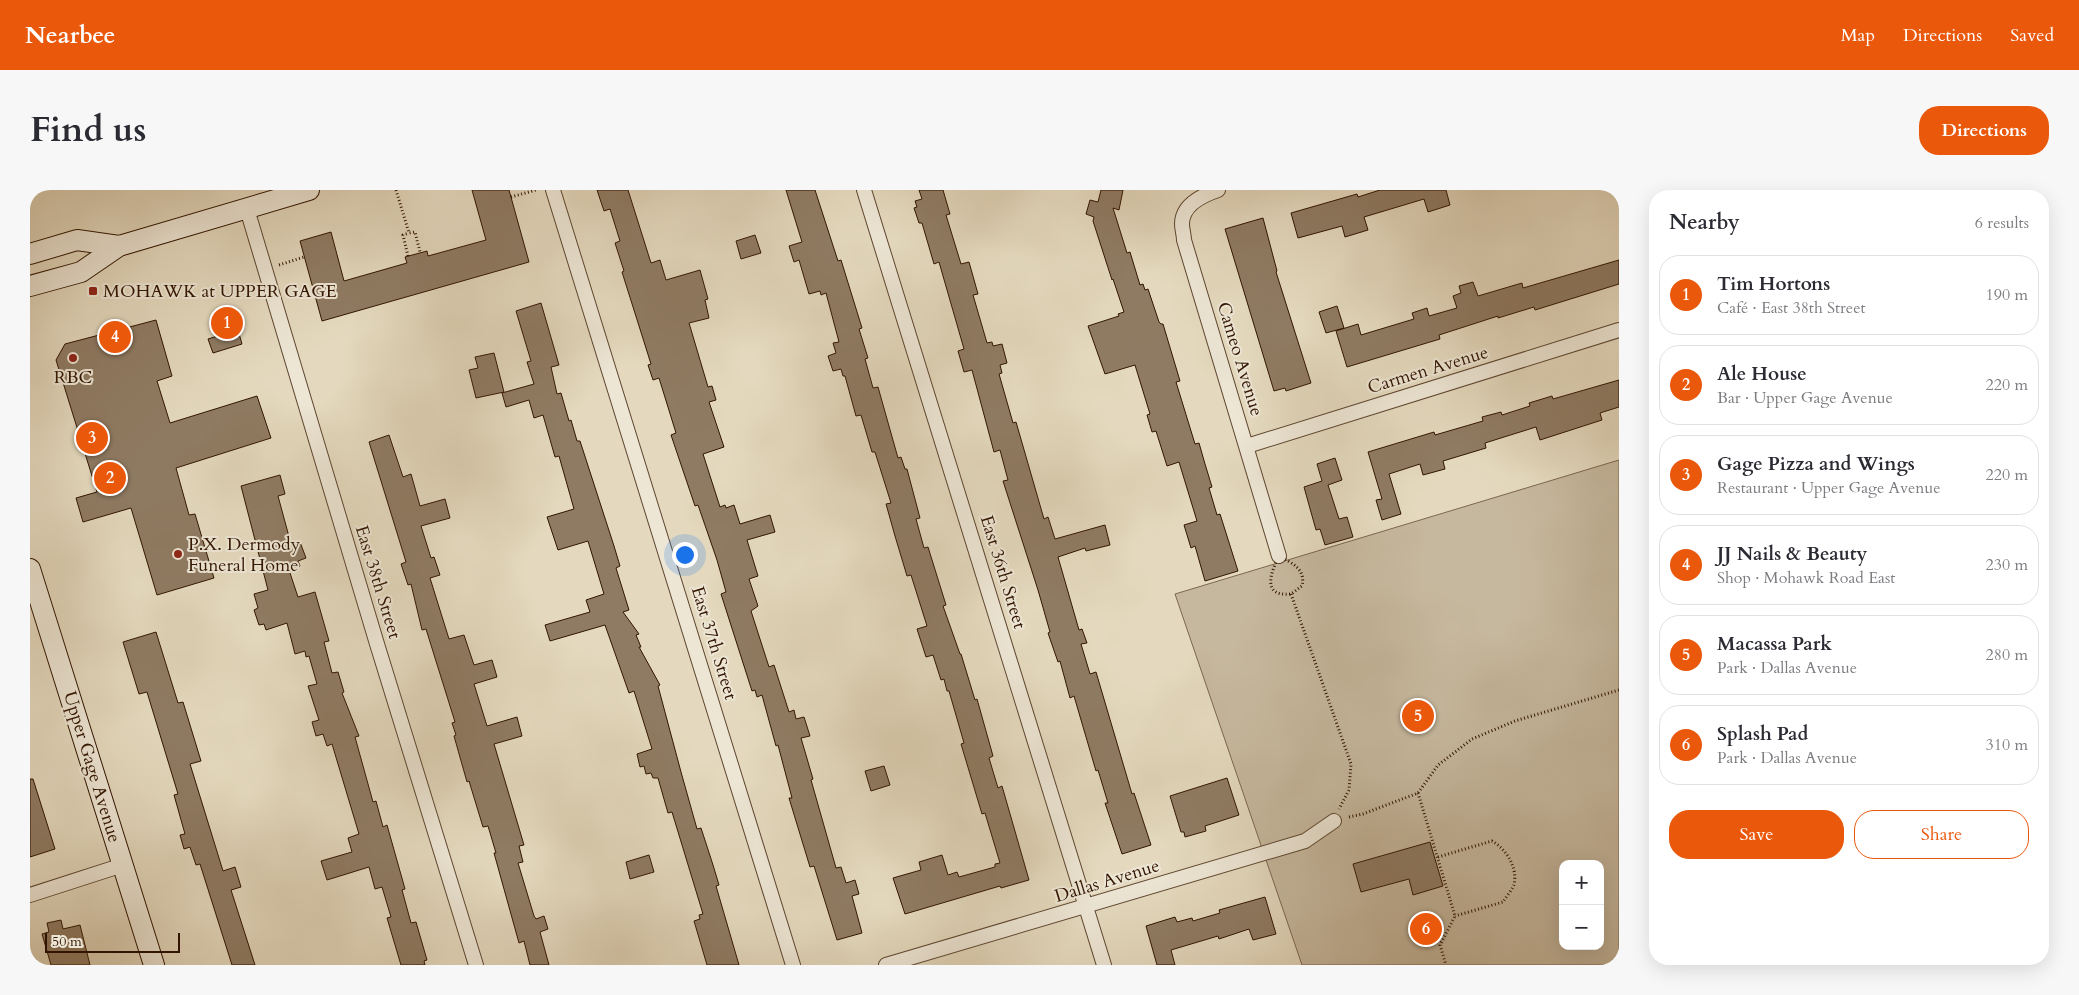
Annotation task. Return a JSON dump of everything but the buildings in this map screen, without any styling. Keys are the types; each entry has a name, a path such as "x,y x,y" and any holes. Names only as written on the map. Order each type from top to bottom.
{"main road":[{"path":"30,286 81,272 119,246 309,190"},
{"path":"30,254 77,240 119,246"},
{"name":"Upper Gage Avenue","path":"30,569 154,965"}],"street":[{"name":"East 37th Street","path":"553,190 793,965"},
{"name":"East 36th Street","path":"864,190 1104,965"},
{"name":"Cameo Avenue","path":"1218,190 1205,194 1189,206 1181,222 1184,240 1279,556"},
{"name":"East 38th Street","path":"247,209 380,654 476,965"},
{"name":"Carmen Avenue","path":"1247,446 1619,330"},
{"name":"Dallas Avenue","path":"886,965 1305,841 1334,821"},
{"path":"30,895 123,865"}],"path":[{"path":"396,190 409,233"},
{"path":"511,197 536,190"},
{"path":"408,256 403,235 409,233 415,232 420,252"},
{"path":"265,269 304,257"},
{"path":"1279,556 1296,565 1303,577 1302,586 1291,594 1280,593 1272,586 1270,574 1279,556"},
{"path":"1291,594 1351,764 1349,790 1334,821"},
{"path":"1334,821 1363,814 1418,793 1438,765 1472,739 1515,721 1619,690"},
{"path":"1418,793 1455,916 1440,945 1446,965"},
{"path":"1438,857 1492,841 1507,854 1513,867 1514,885 1503,902 1455,916"}],"shaded area":[{"path":"1619,460 1619,965 1302,965 1175,594"}],"place":[{"name":"MOHAWK at UPPER GAGE","path":"93,291"},
{"name":"Tim Hortons","path":"227,323"},
{"name":"JJ Nails & Beauty","path":"115,337"},
{"name":"RBC","path":"73,358"},
{"name":"Gage Pizza and Wings","path":"92,438"},
{"name":"Ale House","path":"110,478"},
{"name":"P.X. Dermody Funeral Home","path":"178,554"},
{"name":"Macassa Park","path":"1418,716"},
{"name":"Splash Pad","path":"1426,929"}]}
